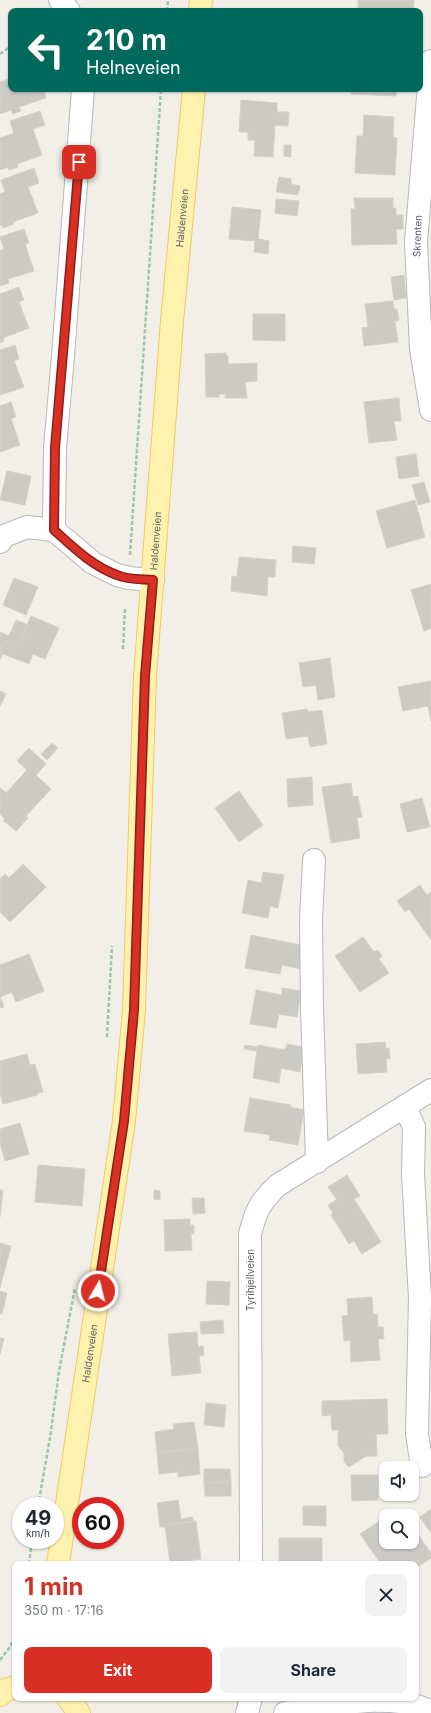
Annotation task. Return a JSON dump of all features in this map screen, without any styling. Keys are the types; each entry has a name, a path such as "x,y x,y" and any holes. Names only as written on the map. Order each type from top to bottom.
{"main road":[{"name":"Haldenveien","path":"58,1561 124,1121 134,1010 145,676 172,321 194,92"},
{"path":"0,1695 6,1690 12,1688"},
{"path":"70,1701 79,1713"}],"street":[{"path":"60,0 67,8"},
{"name":"Skrenten","path":"431,61 416,242 421,349 431,410"},
{"path":"54,530 55,448 77,188 83,92"},
{"path":"1,537 27,527 54,530 93,564 129,578 153,580"},
{"path":"314,860 311,934 317,1162"},
{"name":"Tyrihjellveien","path":"251,1561 250,1234 255,1213 265,1198 278,1185 431,1090"},
{"path":"405,1107 414,1127 413,1174 420,1298 417,1434 422,1466"},
{"path":"247,1713 250,1701"},
{"path":"285,1713 371,1701"},
{"path":"390,1701 402,1702 425,1708 431,1712"}],"path":[{"path":"130,554 161,92"},
{"path":"122,654 125,609"},
{"path":"107,1040 112,939"},
{"path":"40,1497 50,1438 59,1371 75,1287"},
{"path":"29,1561 31,1549"},
{"path":"0,1660 12,1643"}],"building":[{"path":"358,0 414,0 413,8 358,8"},
{"path":"8,79 8,92 44,92 46,98 19,107 21,111 13,114 11,110 0,114 0,82"},
{"path":"351,92 397,92 396,96 351,94"},
{"path":"241,100 277,103 277,112 289,112 288,126 275,125 273,157 254,156 255,140 248,140 248,132 239,132"},
{"path":"40,111 45,125 33,129 42,155 17,164 18,167 9,170 8,167 0,170 0,138 14,133 10,121"},
{"path":"364,115 394,117 393,137 397,138 395,175 355,173 357,136 363,136"},
{"path":"284,145 291,145 291,157 284,156"},
{"path":"34,168 39,183 28,187 38,213 13,222 14,224 3,228 2,225 0,226 0,194 5,192 1,180"},
{"path":"279,177 291,179 291,184 300,186 298,195 276,192"},
{"path":"354,198 393,198 393,208 396,208 396,215 403,215 403,229 396,229 397,244 352,245 351,209 355,209"},
{"path":"276,199 299,201 297,216 275,213"},
{"path":"232,207 261,210 258,239 269,241 268,254 254,252 255,241 229,239"},
{"path":"24,229 29,243 25,244 34,271 8,279 9,283 0,286 0,251 4,249 0,237"},
{"path":"404,275 406,298 394,300 391,277"},
{"path":"19,287 24,300 19,302 29,328 3,338 4,341 0,343 0,294"},
{"path":"393,301 394,309 397,309 399,320 395,321 398,342 364,346 362,328 368,327 365,304"},
{"path":"253,314 285,314 285,341 253,340"},
{"path":"15,345 19,359 14,361 24,387 0,395 0,350"},
{"path":"226,353 226,356 228,356 228,364 257,363 257,381 245,382 247,398 225,398 225,394 219,394 219,397 206,397 205,354"},
{"path":"399,398 401,421 394,421 397,440 369,443 364,402"},
{"path":"11,402 16,417 11,419 20,445 0,452 0,406"},
{"path":"416,454 419,476 399,479 396,457"},
{"path":"7,471 31,476 25,505 0,500"},
{"path":"424,482 430,502 418,505 412,485"},
{"path":"415,500 425,537 387,548 376,511"},
{"path":"293,546 316,548 314,564 292,562"},
{"path":"239,557 276,560 275,577 268,577 267,596 231,591 232,576 237,577"},
{"path":"14,578 38,587 26,615 3,605"},
{"path":"431,584 431,628 424,631 411,590"},
{"path":"31,616 59,628 45,659 33,654 29,664 1,653 6,640 18,646"},
{"path":"16,620 28,625 18,646 6,640 0,660 0,632 9,636"},
{"path":"330,658 335,697 318,700 316,685 303,687 299,663"},
{"path":"431,681 431,721 428,706 403,711 398,687"},
{"path":"0,691 6,694 0,706"},
{"path":"307,709 308,712 322,710 327,744 310,747 308,736 286,739 282,713"},
{"path":"52,743 58,748 47,760 41,754"},
{"path":"29,748 46,764 36,775 51,789 26,816 28,818 16,831 3,820 5,819 0,814 0,788 6,793 27,770 17,761"},
{"path":"312,777 313,805 288,807 287,779"},
{"path":"351,783 353,797 358,796 362,817 357,818 360,838 331,843 322,787"},
{"path":"239,791 263,825 239,842 215,808"},
{"path":"422,798 430,827 407,832 400,804"},
{"path":"23,864 46,887 10,922 0,912 0,879 5,874 9,878"},
{"path":"263,872 284,875 278,908 270,906 268,918 242,913 248,880 261,883"},
{"path":"420,885 427,895 431,892 431,940 409,909 405,912 397,901"},
{"path":"251,935 305,946 301,969 282,965 280,974 245,968"},
{"path":"363,937 374,952 378,950 382,956 379,959 389,973 360,992 335,956"},
{"path":"29,954 44,991 16,1002 12,992 0,997 0,965"},
{"path":"282,988 301,991 297,1017 279,1014 276,1028 250,1024 256,990 282,995"},
{"path":"0,997 4,1007 0,1008"},
{"path":"385,1042 386,1049 389,1048 390,1058 386,1059 387,1072 358,1074 356,1044"},
{"path":"287,1044 304,1047 300,1072 281,1068 279,1083 253,1078 257,1051 244,1049 245,1045 258,1047 258,1045 285,1050"},
{"path":"27,1054 30,1065 35,1064 43,1092 3,1104 0,1093 0,1061"},
{"path":"250,1098 291,1105 290,1107 304,1110 298,1145 269,1140 270,1135 244,1131"},
{"path":"20,1123 29,1154 5,1161 0,1143 0,1129"},
{"path":"38,1165 85,1169 82,1206 35,1202"},
{"path":"347,1175 360,1196 354,1199 381,1242 362,1254 354,1241 349,1244 331,1215 333,1213 328,1205 337,1200 328,1187"},
{"path":"0,1190 3,1190 0,1217"},
{"path":"154,1190 160,1191 160,1200 154,1199"},
{"path":"192,1198 204,1198 205,1213 193,1214"},
{"path":"190,1219 190,1225 194,1225 194,1234 191,1234 192,1250 165,1251 164,1220"},
{"path":"0,1243 11,1246 5,1269 0,1268"},
{"path":"0,1268 5,1269 0,1288"},
{"path":"207,1281 230,1282 229,1305 206,1304"},
{"path":"0,1291 7,1293 2,1314 0,1314"},
{"path":"372,1297 373,1315 377,1314 378,1327 383,1327 384,1339 378,1339 380,1360 351,1362 350,1340 344,1341 342,1316 348,1315 347,1299"},
{"path":"223,1320 224,1333 201,1334 200,1322"},
{"path":"197,1332 198,1347 203,1346 204,1355 199,1356 201,1373 172,1376 168,1334"},
{"path":"0,1338 4,1339 0,1354"},
{"path":"387,1399 388,1434 376,1434 377,1456 366,1456 349,1467 344,1462 344,1453 338,1446 338,1430 332,1430 331,1415 322,1416 322,1401"},
{"path":"206,1403 226,1405 224,1427 204,1425"},
{"path":"194,1422 198,1448 157,1453 155,1432 174,1429 173,1424"},
{"path":"198,1448 200,1474 178,1477 178,1472 159,1474 157,1453"},
{"path":"204,1469 230,1469 231,1482 204,1483"},
{"path":"351,1475 378,1475 378,1500 352,1501"},
{"path":"231,1482 231,1496 205,1496 204,1483"},
{"path":"178,1500 181,1519 193,1517 193,1521 160,1527 157,1503"},
{"path":"303,1506 326,1506 326,1526 303,1525"},
{"path":"431,1509 431,1533 420,1517"},
{"path":"196,1521 201,1559 170,1561 165,1525"},
{"path":"379,1522 379,1549 419,1549 419,1536 431,1553 431,1558 419,1566 419,1561 379,1561 360,1534"},
{"path":"279,1538 322,1538 322,1561 279,1561"}],"route":[{"path":"79,162 55,448 54,530 93,564 117,575 129,578 153,580 145,676 134,1010 124,1121 98,1291"}]}
